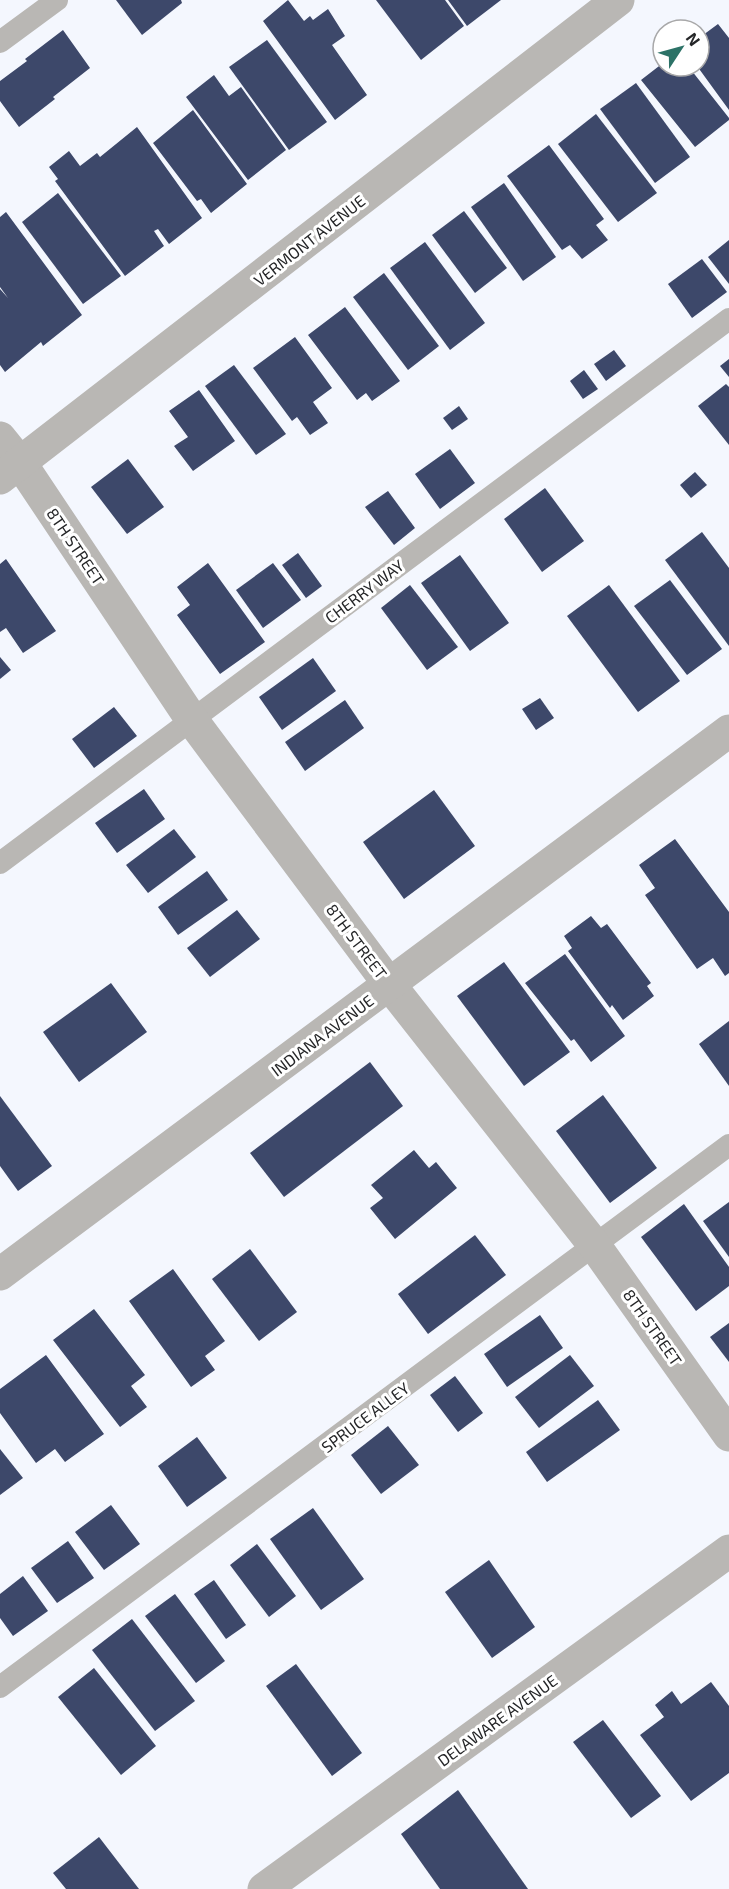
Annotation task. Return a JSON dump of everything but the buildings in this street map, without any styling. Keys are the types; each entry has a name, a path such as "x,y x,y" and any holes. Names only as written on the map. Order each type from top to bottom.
{"street":[{"name":"VERMONT AVENUE","path":"10,471 618,0"},
{"name":"8TH STREET","path":"0,438 10,471 192,720 389,984 595,1246 729,1435"},
{"name":"INDIANA AVENUE","path":"0,1274 729,731"},
{"name":"DELAWARE AVENUE","path":"264,1889 729,1551"}],"lane":[{"path":"0,42 57,0"},
{"name":"CHERRY WAY","path":"0,863 729,319"},
{"name":"SPRUCE ALLEY","path":"0,1688 729,1145"}]}
